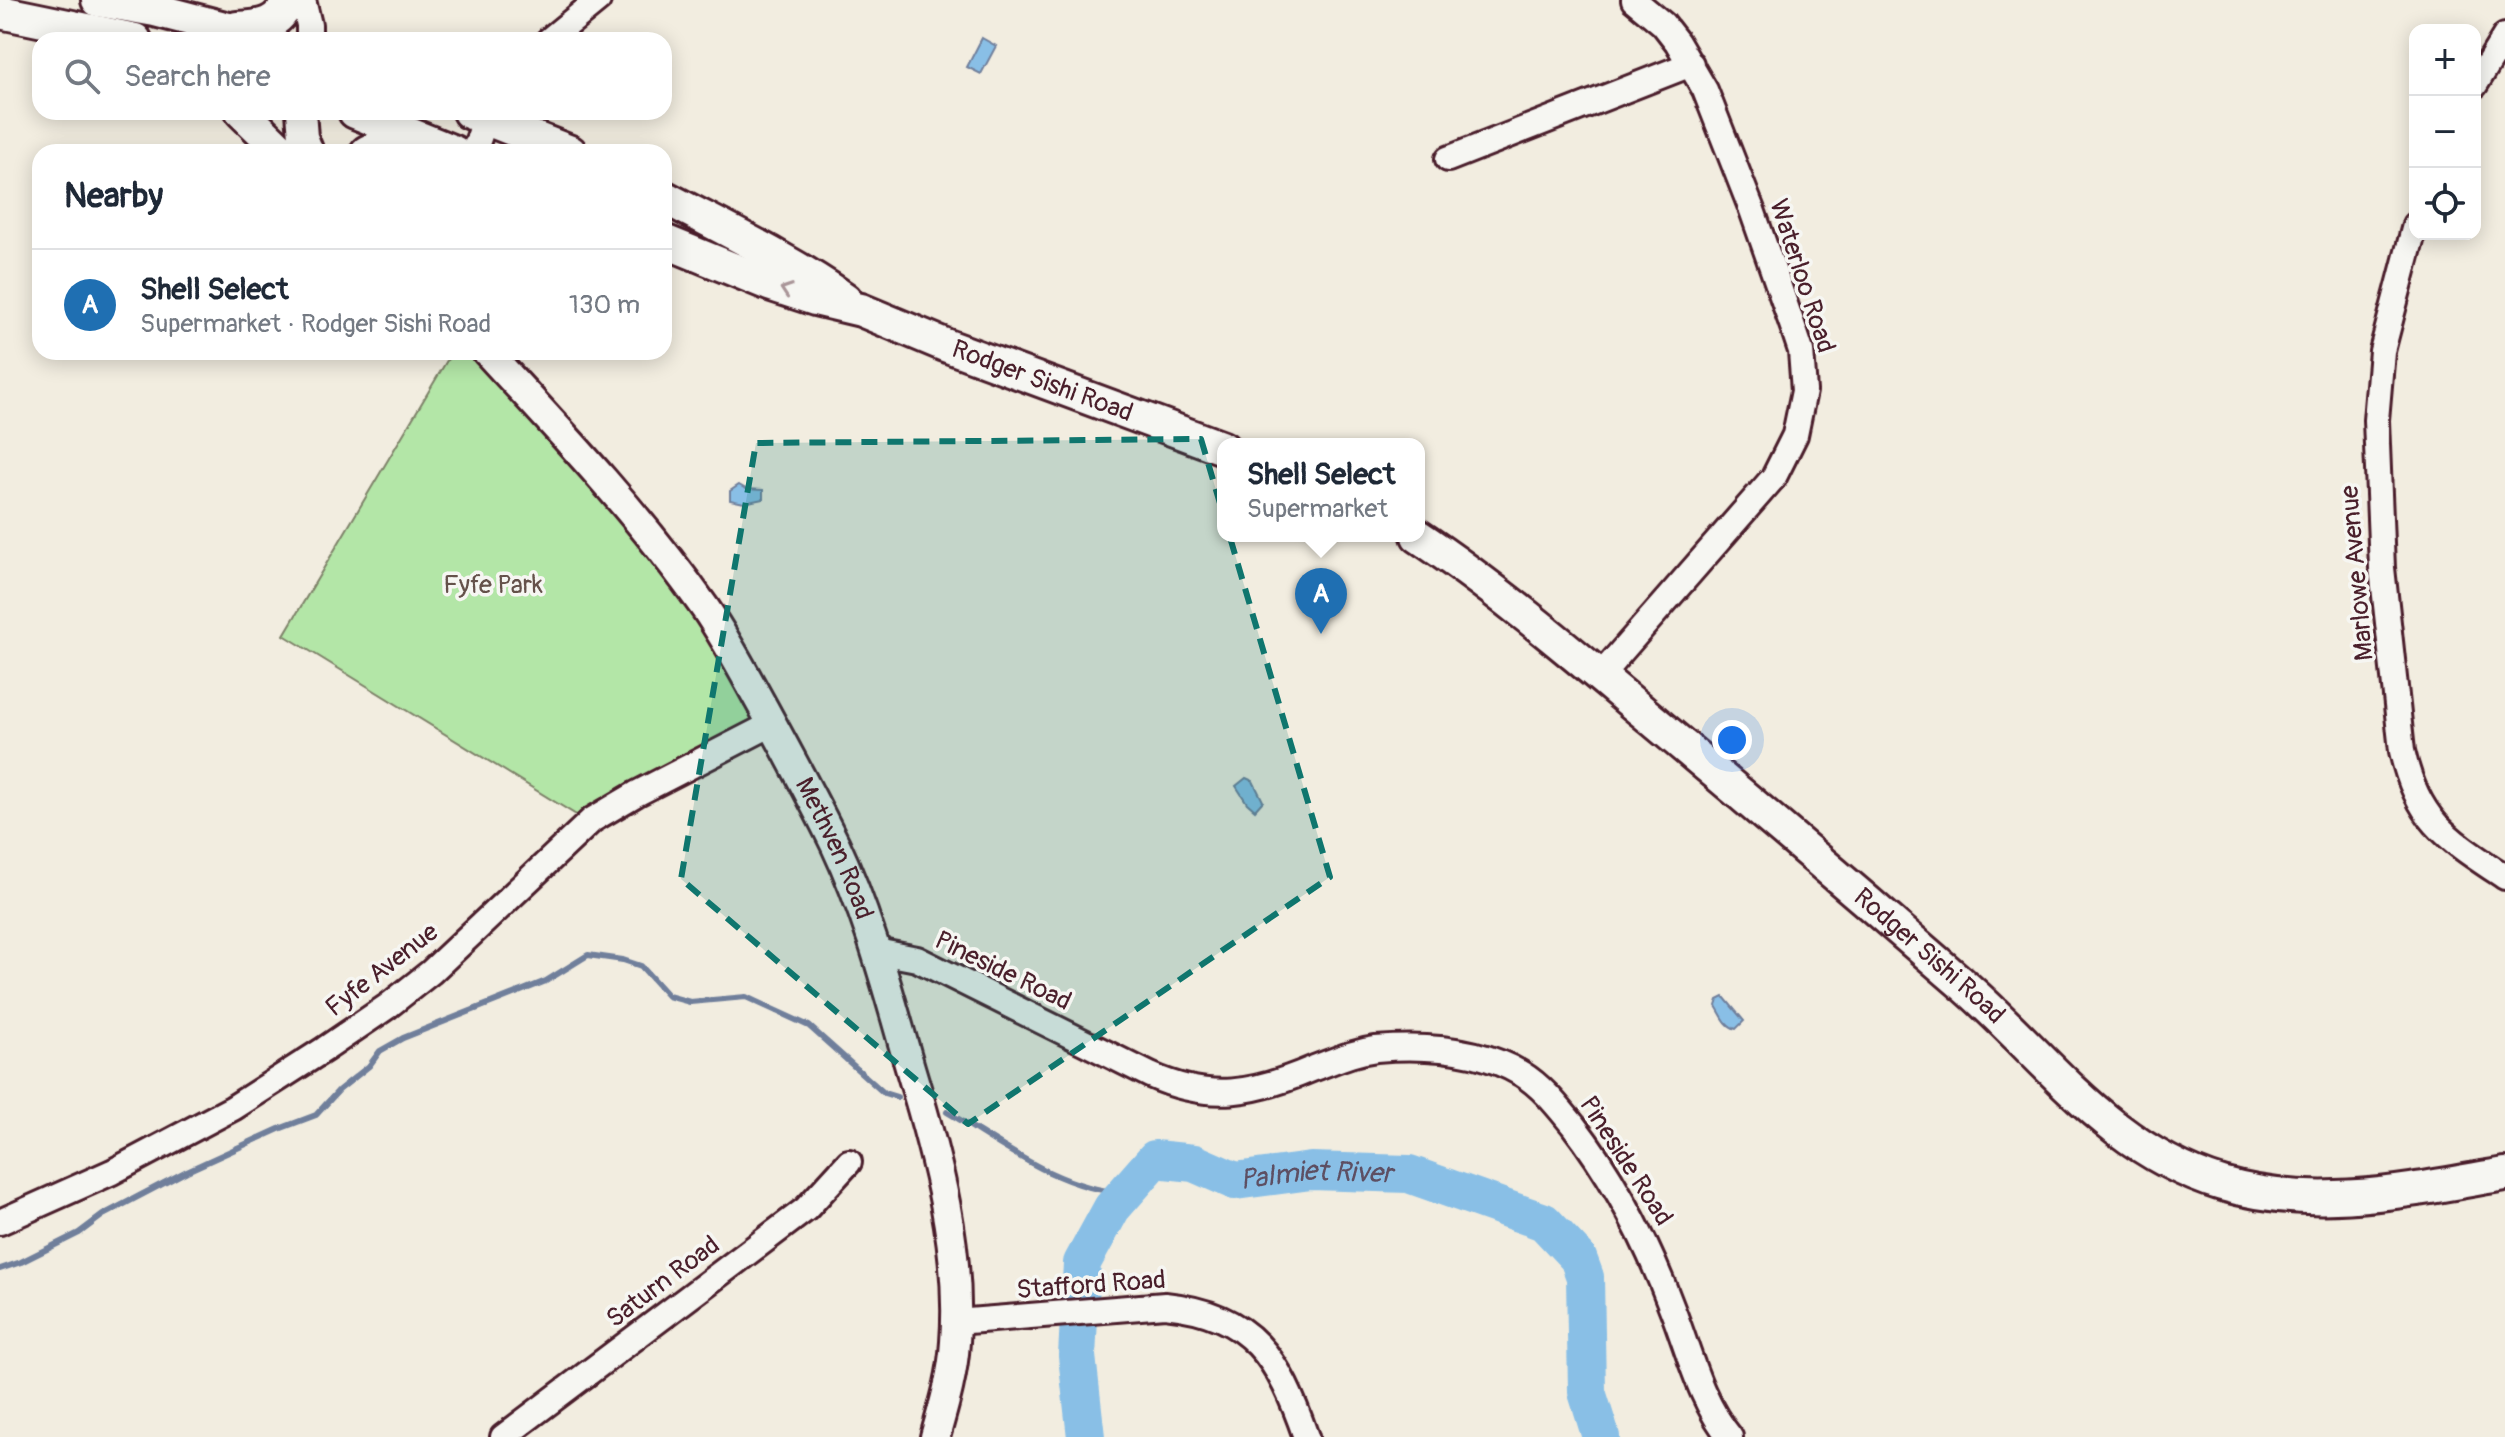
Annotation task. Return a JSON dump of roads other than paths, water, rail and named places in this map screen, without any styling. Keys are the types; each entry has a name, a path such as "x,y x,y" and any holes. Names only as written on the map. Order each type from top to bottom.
{"main road":[{"path":"98,0 155,10 241,32"},
{"path":"230,29 271,23 283,12 288,0"},
{"path":"0,12 96,32"},
{"path":"250,120 275,144"},
{"path":"374,120 433,144"},
{"path":"495,120 551,144"},
{"path":"383,144 414,137"},
{"name":"Rodger Sishi Road","path":"672,201 809,273 861,310"},
{"name":"Rodger Sishi Road","path":"672,244 769,284 861,310 974,356 1217,446"},
{"name":"Rodger Sishi Road","path":"1425,541 1600,676 1768,816 1972,993 2073,1094 2148,1151 2222,1184 2290,1197 2349,1198 2505,1174"}],"street":[{"path":"303,0 309,32"},
{"path":"559,32 598,0"},
{"name":"Waterloo Road","path":"1600,676 1774,477 1789,448 1801,413 1803,370 1797,340 1752,210 1705,90 1663,24 1634,0"},
{"path":"2481,75 2505,36"},
{"path":"1448,159 1691,64"},
{"path":"302,120 306,144"},
{"path":"475,144 480,120"},
{"name":"Marlowe Avenue","path":"2411,240 2382,351 2376,459 2382,568 2402,751 2419,804 2460,846 2505,877"},
{"name":"Methven Road","path":"494,360 604,477 707,611 772,724 835,845 876,951 939,1175 950,1244 956,1322 952,1376 935,1437"},
{"name":"Fyfe Avenue","path":"0,1222 112,1172 219,1115 325,1049 431,972 592,820 772,724"},
{"name":"Pineside Road","path":"876,951 917,959 1150,1075 1195,1090 1219,1094 1254,1090 1346,1055 1407,1047 1448,1050 1480,1057 1499,1062 1524,1075 1540,1087 1577,1130 1631,1214 1654,1260 1707,1396 1721,1426 1730,1437"},
{"name":"Saturn Road","path":"503,1437 806,1209 849,1162"},
{"name":"Stafford Road","path":"956,1322 1165,1305 1213,1314 1235,1325 1255,1341 1272,1362 1288,1390 1306,1437"}],"water":[{"path":"982,38 996,46 981,74 967,67"},
{"path":"739,485 746,489 763,490 763,499 744,503 730,500 730,491"},
{"path":"1246,778 1253,781 1263,801 1255,810 1236,786"},
{"path":"1724,997 1744,1021 1736,1029 1726,1023 1716,1006 1718,1000"}],"waterway":[{"path":"0,1269 79,1233 103,1215 187,1171 316,1115 339,1090 369,1066 380,1051 403,1038 546,981 588,955 641,966 668,996 690,1002 746,997 809,1026 884,1093 897,1097"},
{"path":"947,1112 1054,1174 1100,1190 1125,1193"},
{"name":"Palmiet River","path":"1086,1437 1077,1356 1082,1263 1112,1208 1155,1159 1194,1163 1235,1181 1311,1171 1409,1174 1544,1222 1578,1258 1585,1277 1587,1392 1601,1437"}],"place":[{"name":"Shell Select","path":"1321,634"}],"park label":[{"name":"Fyfe Park","path":"493,585"}]}
